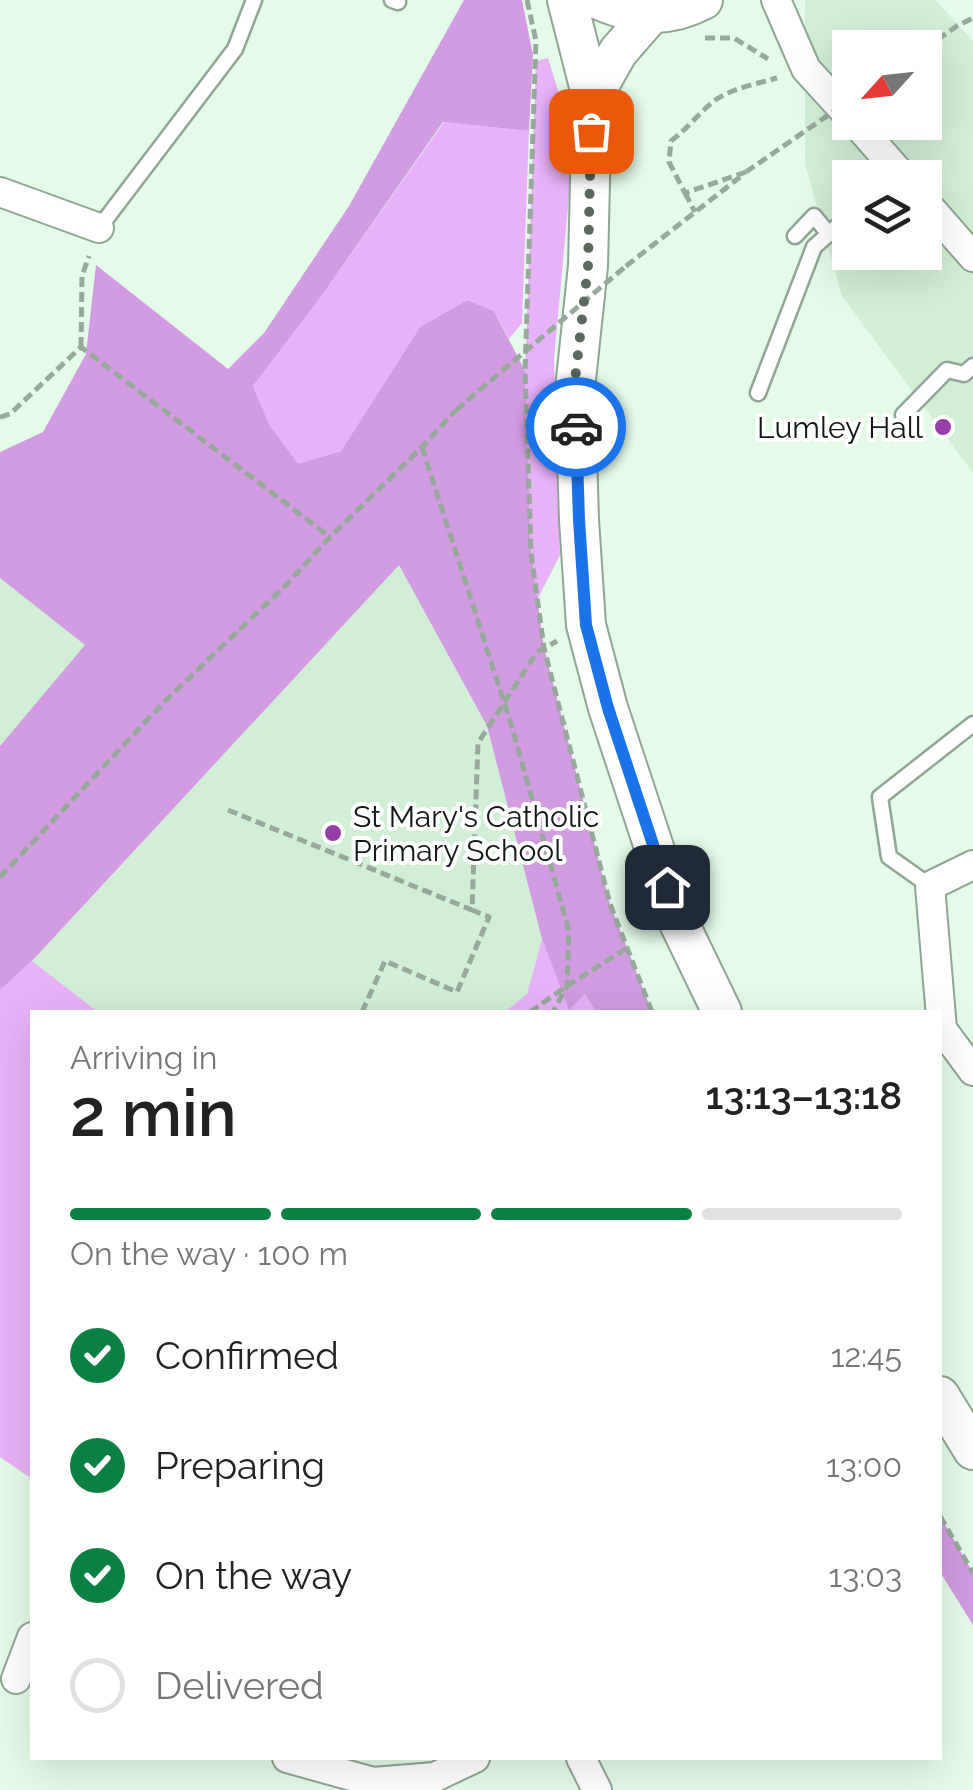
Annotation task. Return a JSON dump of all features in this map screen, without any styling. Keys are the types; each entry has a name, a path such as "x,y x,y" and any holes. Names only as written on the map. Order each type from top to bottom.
{"street":[{"path":"567,0 592,98 588,266 574,389 586,625 608,708 679,923 721,1010"},
{"path":"600,0 622,10 651,14 684,10 703,0"},
{"path":"776,0 799,71 832,102"},
{"path":"592,98 618,52 651,14"},
{"path":"869,140 885,160"},
{"path":"0,192 99,228"},
{"path":"942,221 973,257"},
{"path":"940,1010 930,886 973,865"},
{"path":"942,1029 973,1070"},
{"path":"942,1399 973,1450"},
{"path":"16,1679 30,1641"},
{"path":"294,1760 373,1782 435,1777 471,1760"},
{"path":"582,1760 596,1790"}],"lane":[{"path":"99,228 236,48 254,0"},
{"path":"795,236 814,216 828,234"},
{"path":"758,393 814,247 832,230"},
{"path":"904,415 947,370 964,374 973,366"},
{"path":"930,886 889,856 880,797 973,724"}],"path":[{"path":"942,36 973,18"},
{"path":"695,38 734,38 799,71"},
{"path":"695,212 668,162 671,141 716,100 732,91 799,71"},
{"path":"0,877 166,700 284,587 456,410 626,266 746,172 832,112"},
{"path":"685,193 746,172"},
{"path":"0,417 10,414 81,346 82,276 99,228"},
{"path":"81,346 330,538"},
{"path":"422,448 504,701 570,931 566,986 554,1010"},
{"path":"472,910 478,743 537,652 586,625"},
{"path":"228,810 489,917 457,992 385,961 363,1010"},
{"path":"533,1010 627,948"},
{"path":"942,1519 973,1573"}],"shaded area":[{"path":"464,0 522,0 533,55 529,131 443,122 253,386 270,426 298,464 341,451 420,327 467,300 494,311 525,371 531,553 544,648 610,904 651,1010 595,1010 585,994 569,1010 542,939 487,726 399,565 32,961 0,990 0,746 85,645 0,578 0,452 43,432 86,354 96,265 228,369 264,333 349,206"},
{"path":"805,0 935,0 973,41 973,473 842,296 835,270 942,270 942,160 832,160 832,260 805,164"},
{"path":"548,58 574,142 554,359 560,555 537,600 531,553 525,371 536,61"},
{"path":"444,122 529,131 522,323 509,339 494,311 467,300 420,327 341,451 297,465 270,426 253,386"},
{"name":"St Mary's Catholic Primary School","path":"399,564 487,726 542,939 527,994 507,1010 95,1010 32,961"},
{"path":"0,578 86,645 0,746"},
{"path":"542,939 569,1009 585,994 595,1010 507,1010 527,994"},
{"path":"32,961 95,1010 30,1010 30,1478 0,1457 0,990"},
{"path":"942,1519 973,1573 973,1625 942,1575"}],"way so far":[{"path":"576,427 574,389 588,266 591,131"}],"place":[{"name":"Lumley Hall","path":"943,427"},
{"name":"St Mary's Catholic Primary School","path":"333,833"}],"route":[{"path":"576,427 586,625 608,708 667,887"}]}
